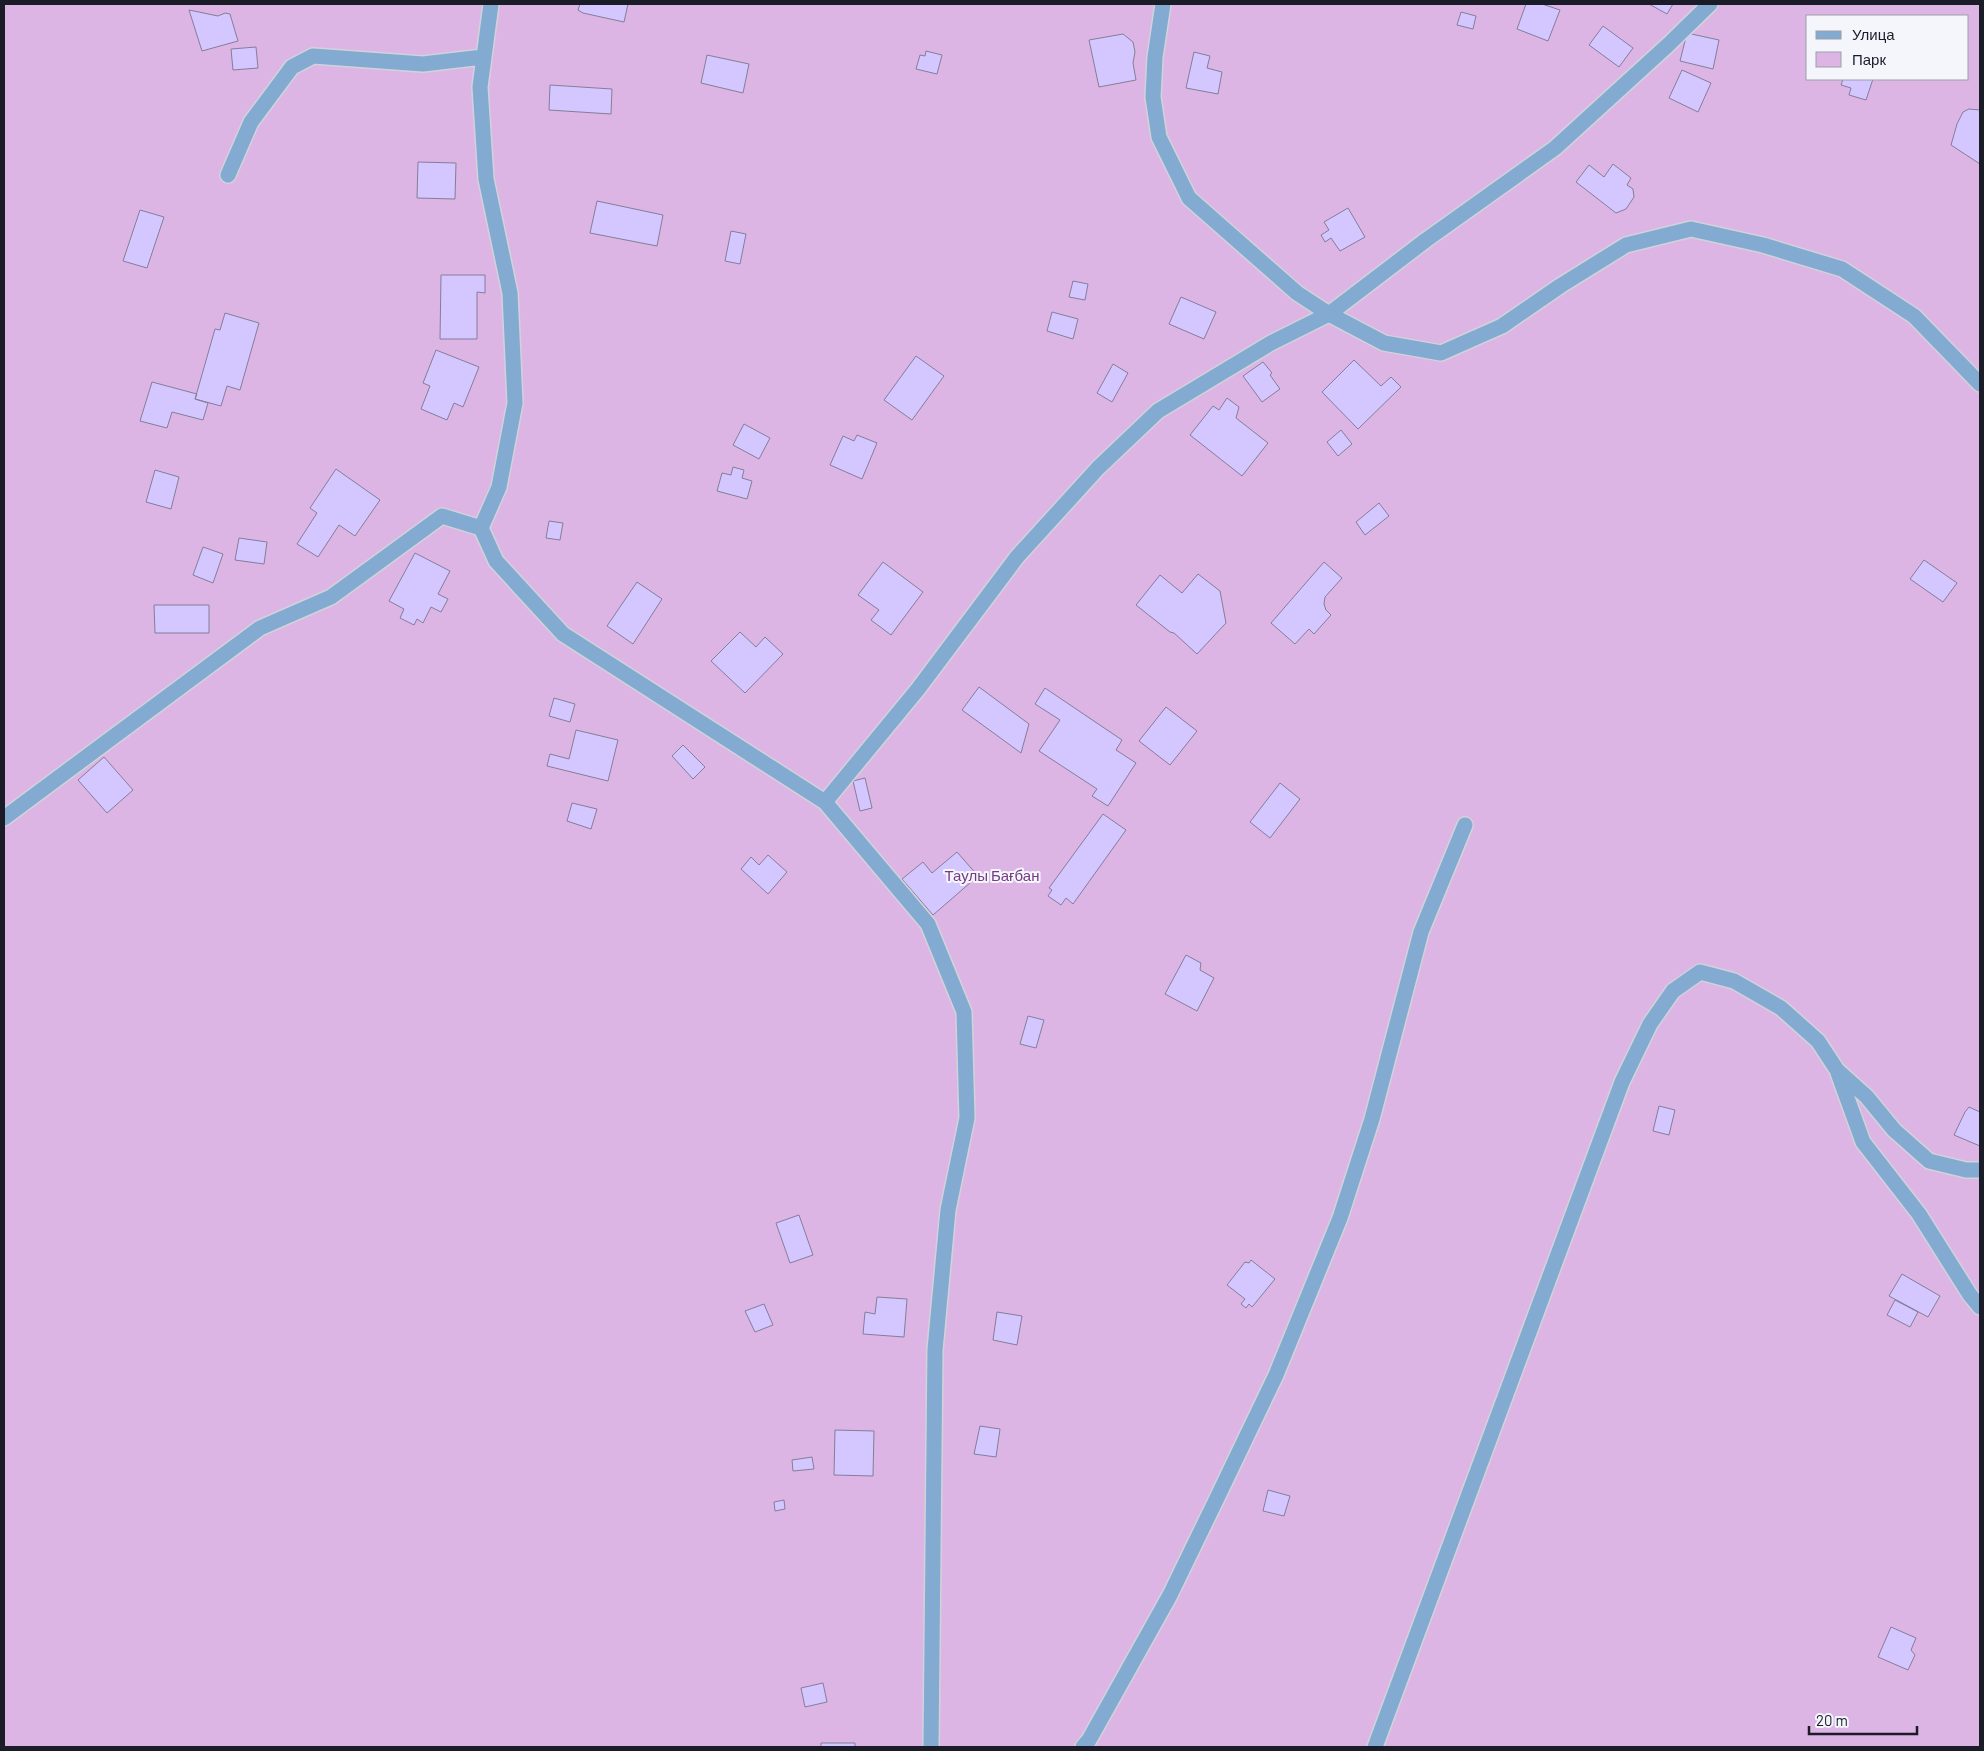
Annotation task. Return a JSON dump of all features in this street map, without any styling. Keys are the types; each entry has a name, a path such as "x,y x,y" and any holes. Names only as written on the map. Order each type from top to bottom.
{"street":[{"path":"491,4 480,87 486,179 510,293 515,402 499,487 481,528 496,561 563,634 825,802 928,924 964,1012 967,1118 948,1210 936,1350 932,1747"},
{"path":"1163,4 1155,57 1153,97 1159,137 1189,198 1297,293 1329,314 1384,343 1441,353 1502,326 1560,286 1626,245 1691,229 1763,245 1842,269 1914,316 1980,384"},
{"path":"825,802 918,689 1017,557 1098,468 1158,412 1271,343 1329,314 1434,234 1555,148 1710,4"},
{"path":"228,175 251,122 292,68 313,56 423,64 484,57"},
{"path":"4,818 260,628 331,597 442,516 481,528"},
{"path":"1083,1747 1170,1595 1276,1375 1340,1218 1372,1119 1421,932 1465,825"},
{"path":"1375,1747 1622,1082 1650,1024 1673,991 1700,972 1734,981 1781,1008 1818,1041 1837,1070 1864,1142 1919,1214 1970,1295 1980,1307"},
{"path":"1837,1070 1867,1097 1894,1130 1929,1161 1966,1170 1980,1170"}],"green space":[{"name":"Таулы Бағбан","path":"4,4 1980,4 1980,1747 4,1747"}],"building":[{"path":"580,4 628,4 624,22 583,13 578,10"},
{"path":"1526,4 1542,4 1560,10 1548,41 1517,29"},
{"path":"1649,4 1673,4 1667,14"},
{"path":"189,10 218,16 225,13 230,14 238,41 202,51"},
{"path":"1461,12 1476,16 1473,29 1457,25"},
{"path":"1603,26 1633,48 1619,67 1589,45"},
{"path":"1687,33 1719,40 1713,69 1680,61"},
{"path":"1123,34 1133,42 1135,52 1133,63 1136,80 1099,87 1089,40"},
{"path":"256,47 258,68 233,70 231,49"},
{"path":"926,51 942,55 937,74 916,69 920,55 925,56"},
{"path":"1194,52 1210,56 1207,68 1222,72 1218,94 1186,88"},
{"path":"707,55 749,64 743,93 701,83"},
{"path":"1682,70 1711,83 1698,112 1669,98"},
{"path":"1843,80 1873,80 1866,100 1849,95 1851,88 1841,85"},
{"path":"550,85 612,89 611,114 549,110"},
{"path":"1969,109 1980,110 1980,164 1951,145 1957,124 1963,112"},
{"path":"418,162 456,163 455,199 417,198"},
{"path":"1613,164 1631,178 1627,185 1633,189 1634,197 1626,209 1616,213 1576,182 1589,165 1604,177"},
{"path":"597,201 663,215 657,246 590,233"},
{"path":"1348,208 1365,237 1340,251 1331,238 1325,242 1321,235 1329,230 1324,222"},
{"path":"140,210 164,217 147,268 123,261"},
{"path":"731,231 746,234 740,264 725,261"},
{"path":"441,275 485,275 485,293 477,292 477,339 440,339"},
{"path":"1073,281 1088,284 1085,300 1069,297"},
{"path":"1181,297 1216,312 1204,339 1169,324"},
{"path":"1052,312 1078,319 1073,339 1047,331"},
{"path":"225,313 259,323 240,390 227,386 221,406 195,399 215,329 220,330"},
{"path":"436,350 479,367 463,407 454,403 447,420 421,409 430,386 423,383"},
{"path":"916,356 944,376 912,420 884,400"},
{"path":"1354,360 1381,386 1391,377 1401,387 1358,429 1322,392"},
{"path":"1263,362 1272,373 1270,375 1280,389 1262,402 1243,376"},
{"path":"1113,364 1128,373 1112,402 1097,393"},
{"path":"152,382 197,394 195,399 208,403 203,420 172,412 167,428 140,421"},
{"path":"1227,398 1239,407 1236,418 1268,443 1242,476 1190,435 1213,406 1219,410"},
{"path":"744,424 770,438 759,459 733,445"},
{"path":"1341,430 1352,444 1338,456 1327,442"},
{"path":"857,435 877,443 862,479 830,465 843,436 854,441"},
{"path":"733,467 744,470 742,478 752,481 747,499 717,491 722,473 731,475"},
{"path":"336,469 380,500 355,536 339,525 318,557 297,544 317,513 310,508"},
{"path":"155,470 179,477 171,509 146,502"},
{"path":"1379,503 1389,516 1365,535 1356,522"},
{"path":"549,521 563,523 560,540 546,538"},
{"path":"239,538 267,542 264,564 235,560"},
{"path":"203,547 223,554 213,583 193,575"},
{"path":"415,553 450,571 438,594 448,599 441,612 431,607 423,623 417,619 414,625 400,618 404,609 389,601"},
{"path":"1924,560 1957,583 1943,602 1910,579"},
{"path":"883,562 923,592 891,635 871,620 879,610 858,595"},
{"path":"1324,562 1342,578 1325,597 1324,604 1326,610 1331,615 1314,634 1309,629 1295,644 1271,623"},
{"path":"1198,574 1220,591 1226,623 1197,654 1174,633 1170,632 1136,605 1160,575 1182,593"},
{"path":"637,582 662,599 633,644 607,626"},
{"path":"154,605 209,605 209,633 155,633"},
{"path":"740,632 756,647 765,637 783,654 745,693 711,661"},
{"path":"979,687 1029,724 1021,753 962,710"},
{"path":"1045,688 1122,740 1116,750 1136,763 1108,806 1092,796 1097,789 1039,751 1060,720 1035,704"},
{"path":"554,698 575,704 570,722 549,716"},
{"path":"1166,707 1197,731 1170,765 1139,741"},
{"path":"576,730 618,740 608,781 547,766 550,754 569,759"},
{"path":"683,745 705,767 693,779 672,756"},
{"path":"104,757 133,790 107,813 78,780"},
{"path":"865,778 872,808 860,811 853,781"},
{"path":"1280,783 1300,799 1270,838 1250,822"},
{"path":"572,803 597,809 591,829 567,821"},
{"path":"1103,814 1126,830 1073,904 1066,898 1061,905 1048,896 1052,890 1049,888"},
{"path":"957,852 978,876 933,915 902,879 923,862 932,873"},
{"path":"768,855 787,872 768,894 741,869 751,857 759,865"},
{"path":"1186,955 1201,963 1200,970 1214,978 1197,1011 1165,994"},
{"path":"1028,1016 1044,1020 1036,1048 1020,1044"},
{"path":"1659,1106 1675,1110 1669,1135 1653,1131"},
{"path":"1969,1107 1980,1112 1980,1146 1954,1135"},
{"path":"799,1215 813,1255 790,1263 776,1223"},
{"path":"1251,1260 1275,1279 1252,1307 1249,1304 1246,1308 1241,1304 1245,1299 1227,1285 1245,1262 1249,1263"},
{"path":"1902,1274 1940,1296 1928,1317 1889,1296"},
{"path":"877,1297 907,1299 904,1337 863,1334 865,1312 875,1314"},
{"path":"1895,1300 1918,1312 1910,1327 1887,1315"},
{"path":"764,1304 773,1325 755,1332 745,1311"},
{"path":"997,1312 1022,1316 1017,1345 993,1340"},
{"path":"980,1426 1000,1429 996,1457 974,1454"},
{"path":"835,1430 874,1431 873,1476 834,1475"},
{"path":"812,1457 814,1469 793,1471 792,1460"},
{"path":"1268,1490 1290,1496 1284,1516 1263,1511"},
{"path":"784,1500 785,1509 775,1511 774,1502"},
{"path":"1891,1627 1916,1638 1911,1650 1915,1655 1908,1670 1878,1657"},
{"path":"823,1683 827,1702 805,1707 801,1688"},
{"path":"821,1743 855,1743 855,1747 821,1747"}]}
